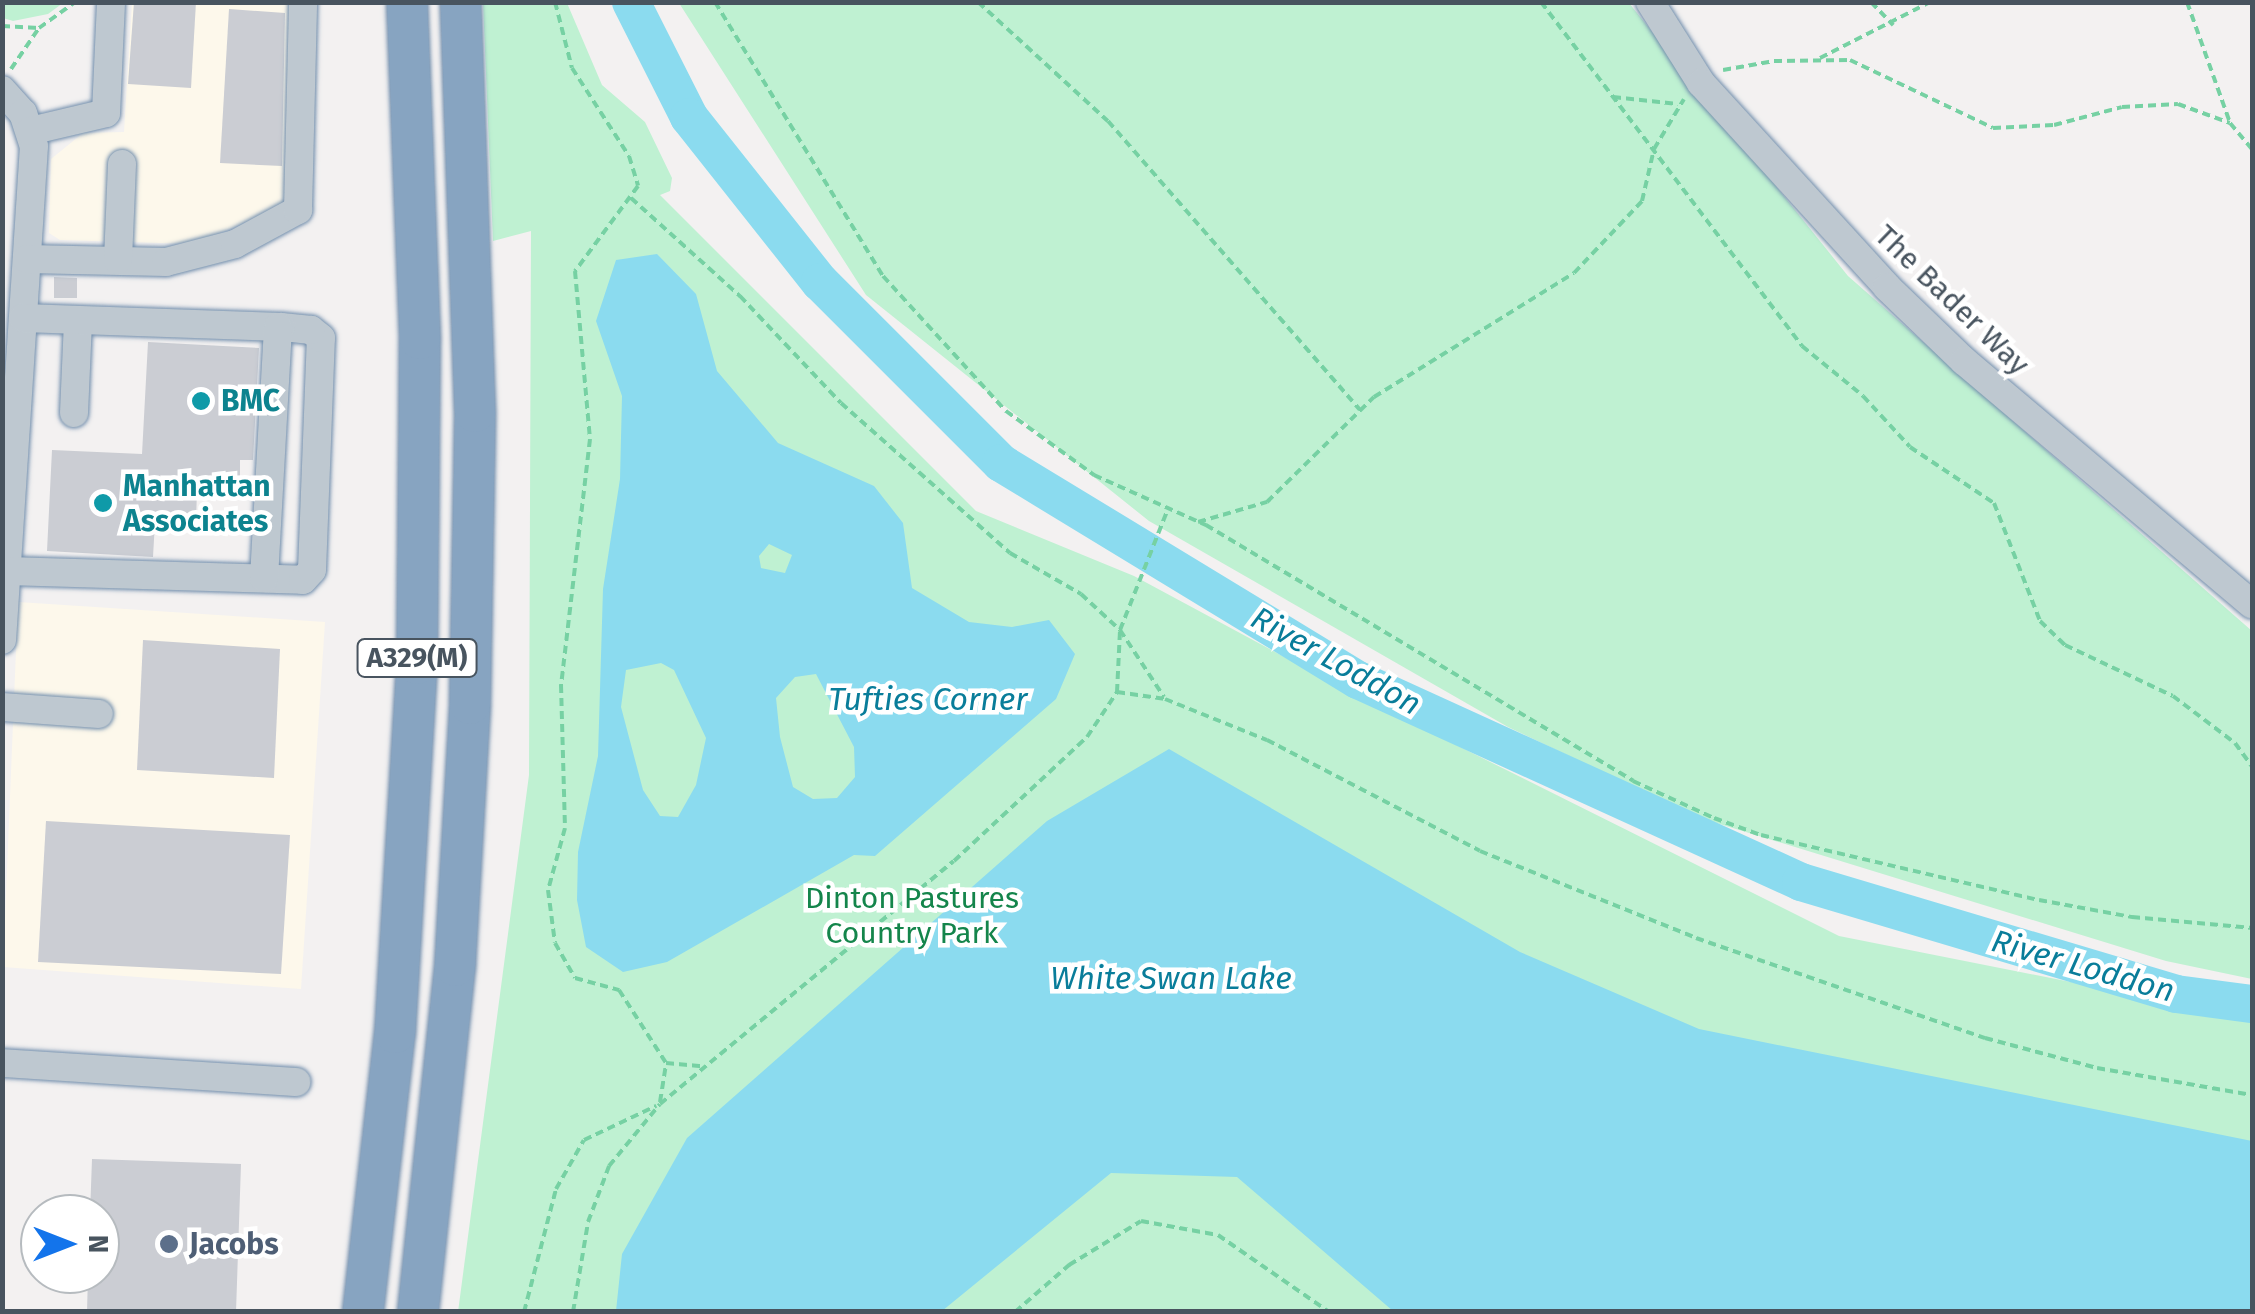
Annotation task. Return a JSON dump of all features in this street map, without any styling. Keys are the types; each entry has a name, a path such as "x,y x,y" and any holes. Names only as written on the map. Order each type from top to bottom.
{"highway":[{"name":"A329(M)","path":"384,2 420,339"},
{"name":"A329(M)","path":"362,1312 408,860 420,546 420,339 407,2"},
{"name":"A329(M)","path":"418,1312 453,984 470,704 475,392 461,2"}],"street":[{"path":"30,132 106,113 111,2"},
{"path":"26,259 166,262 236,244 298,210 303,2"},
{"name":"The Bader Way","path":"1650,2 1702,83 1809,205 1964,362 2252,604"},
{"path":"2,90 30,132 23,318 10,428 2,640"},
{"path":"118,260 122,164"},
{"path":"6,553 215,576 303,580 312,570 321,338 311,330 23,318"},
{"path":"74,413 78,320"},
{"path":"264,578 278,328"},
{"path":"2,707 98,714"},
{"path":"2,1063 296,1082"}],"path":[{"path":"16,61 40,28 75,2"},
{"path":"555,2 572,68 630,156 638,186 575,271 590,439 561,686 564,828 548,890 555,944 575,978 619,990 666,1062 660,1104"},
{"path":"715,2 882,276 1006,411 1094,475 1198,522 1440,660 1632,781 1714,818 1972,886 2132,918 2252,928"},
{"path":"978,2 1108,121 1360,410"},
{"path":"1540,2 1654,150 1743,275 1817,362 1863,396 1910,447 1994,503 2040,621 2080,654 2174,696 2235,744 2252,766"},
{"path":"1870,2 1893,25"},
{"path":"1810,60 1893,25 1930,2"},
{"path":"2187,2 2230,124 2252,149"},
{"path":"2,26 40,28"},
{"path":"1702,83 1714,72 1810,60 1850,60 1992,128 2054,125 2122,107 2178,104 2230,124"},
{"path":"1198,522 1257,507 1284,490 1360,410 1574,273 1642,201 1654,150 1678,104 1612,97"},
{"path":"631,198 740,296 841,403 1010,553 1081,594 1120,630 1165,699"},
{"path":"572,1312 588,1222 609,1166 660,1104 954,861 1087,737 1117,692 1120,630 1167,511"},
{"path":"1117,692 1165,699 1319,765 1480,851 1696,938 1985,1038 2097,1068 2252,1094"},
{"path":"666,1062 702,1066"},
{"path":"524,1312 556,1189 584,1140 660,1104"},
{"path":"1014,1312 1070,1265 1142,1222 1218,1235 1329,1312"}],"shaded area":[{"path":"132,3 296,3 292,202 194,244 60,240 49,233 51,159 83,133 124,132"},
{"path":"18,602 325,622 301,989 3,967"}],"green space":[{"path":"2,3 63,3 48,14 13,21 3,18"},
{"name":"Dinton Pastures Country Park","path":"483,3 567,3 602,85 645,122 672,178 670,191 660,195 976,511 1134,576 1344,689 1839,936 2252,1018 2252,1311 458,1312 529,775 531,231 493,241"},
{"path":"679,3 1629,3 1848,276 2252,631 2252,979 2166,961 1697,817 1508,727 1149,521 866,295"}],"water":[{"name":"Tufties Corner","path":"657,254 696,294 717,371 778,443 874,486 903,523 912,588 969,622 1012,627 1049,620 1075,654 1056,699 875,856 854,855 667,962 623,972 586,947 577,900 578,852 598,756 603,589 620,479 622,396 596,321 616,260","holes":["769,544 792,555 785,573 761,568 759,556","661,663 674,670 706,738 696,785 678,817 660,816 643,790 621,707 626,670","816,674 854,747 855,777 837,798 813,799 793,787 780,737 776,698 795,677"]},
{"name":"White Swan Lake","path":"1169,749 1520,952 1699,1029 2252,1141 2252,1311 1393,1311 1237,1177 1111,1173 942,1311 616,1311 622,1254 687,1138 1047,821"}],"building":[{"path":"134,2 196,2 191,88 128,84"},
{"path":"229,9 285,13 282,166 220,163"},
{"path":"54,277 77,278 77,298 54,298"},
{"path":"148,342 259,348 253,460 240,460 240,490 197,489 196,523 155,522 153,557 47,551 52,450 142,454"},
{"path":"143,640 280,649 274,778 137,770"},
{"path":"46,821 290,835 281,974 38,962"},
{"name":"Jacobs","path":"92,1159 241,1164 236,1312 87,1312 87,1294 120,1294 120,1194 91,1194"}],"waterway":[{"name":"River Loddon","path":"631,2 689,117 820,282 1001,463 1358,680 1801,882 2176,994 2252,1004"}],"place":[{"name":"BMC","path":"201,401"},
{"name":"Manhattan Associates","path":"103,503"},
{"name":"Jacobs","path":"169,1244"}]}
